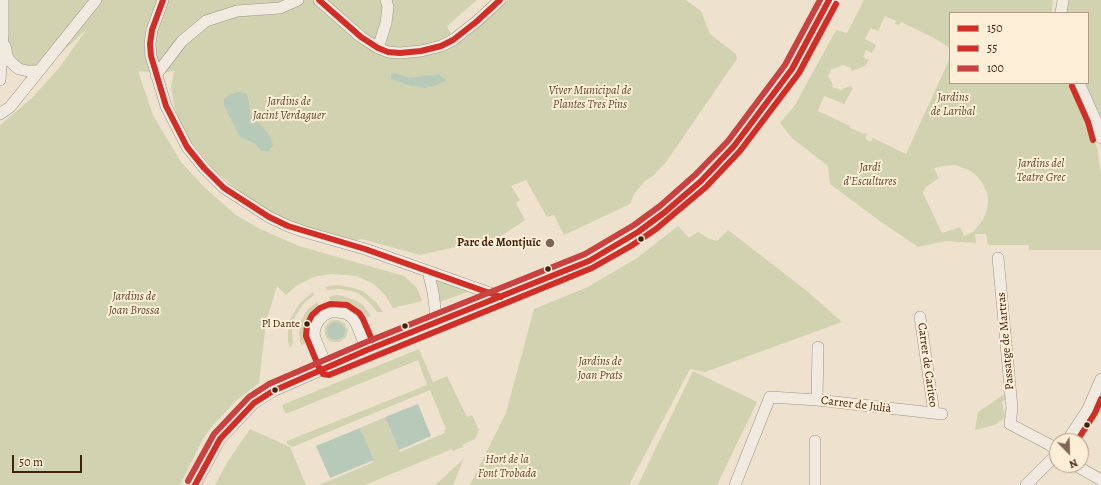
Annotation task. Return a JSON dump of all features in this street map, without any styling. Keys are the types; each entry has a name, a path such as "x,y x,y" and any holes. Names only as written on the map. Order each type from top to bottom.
{"street":[{"path":"0,80 3,35 3,0"},
{"path":"0,114 10,107 96,0"},
{"path":"164,0 152,30 150,44 151,56 156,75 166,106 187,147 204,168 224,188 269,217 288,226 365,249 501,297"},
{"path":"156,75 182,41 206,22 238,11 280,8 298,0"},
{"path":"319,0 361,37 378,48 388,52 400,53 422,52 441,46 453,40 500,0"},
{"path":"378,48 386,23 388,8 386,0"},
{"path":"195,485 220,439 254,403 273,391 368,350 589,261 627,239 665,212 701,181 734,146 792,69 829,0"},
{"path":"1062,12 1063,0"},
{"path":"3,35 7,54 11,63 18,69 39,71"},
{"path":"1079,84 1095,119 1101,138"},
{"name":"Passatge de Martras","path":"998,258 1012,408 1010,424 1049,444"},
{"path":"428,271 433,292 435,323"},
{"path":"327,367 314,334 319,320 324,315 331,312 346,313 352,317 368,350"},
{"name":"Carrer de Cariteo","path":"920,317 938,414"},
{"path":"817,400 818,347"},
{"path":"1072,433 1088,409 1101,379"},
{"name":"Carrer de Julià","path":"735,485 770,397 817,400 938,414"},
{"path":"815,441 815,485"},
{"path":"1026,485 1049,461"},
{"path":"1089,473 1101,480"}],"green space":[{"path":"0,0 477,0 447,26 456,44 466,38 508,0 686,0 701,11 710,34 736,54 737,59 666,162 653,176 645,181 634,194 630,204 564,235 554,215 547,217 526,180 511,186 520,200 516,203 525,220 500,237 420,255 362,239 356,240 340,237 298,225 271,213 249,199 213,169 192,143 181,126 174,105 171,87 174,71 159,73 138,71 153,115 181,162 205,188 236,215 260,229 299,246 404,276 417,288 422,301 393,308 385,295 374,284 357,276 331,274 313,277 296,286 286,295 277,286 266,322 259,383 237,400 213,425 203,439 180,485 0,485 0,125 33,97 59,68 87,29 48,65 24,67 10,56"},
{"path":"864,0 1053,0 1052,12 949,12 949,47 934,38 901,22 899,25 895,24 896,21 885,16 878,31 871,28 865,39 876,45 872,53 866,50 863,57 869,60 865,66 852,71 851,68 843,65 833,69 832,68 828,76 833,85 832,87 841,90 850,86 853,88 844,104 824,96 818,111 850,126 850,128 867,134 865,139 871,142 873,138 906,154 949,60 949,84 1069,84 1086,125 1097,147 1101,175 1101,250 1029,250 1029,245 988,245 986,234 975,234 976,243 946,241 918,247 830,184 828,166 792,138 780,123 795,105 836,30 847,33","holes":["955,165 969,170 976,175 983,184 987,193 987,209 983,220 973,232 964,236 960,227 942,233 923,193 926,187 939,178 934,168"]},
{"path":"1069,0 1101,0 1101,119 1086,84 1089,84 1089,12 1067,12"},
{"name":"Jardins de Joan Prats","path":"678,226 689,238 698,232 717,241 728,230 807,291 842,322 705,372 690,369 629,485 470,485 506,413 534,309 588,287 637,258"},
{"path":"437,279 468,288 467,292 440,302 435,281"},
{"path":"337,285 363,291 376,302 383,312 377,312 367,300 356,292 340,289 327,290 325,287"},
{"path":"313,292 314,295 303,304 295,317 292,331 293,343 290,348 288,342 288,332 290,319 300,303"},
{"path":"335,295 357,301 363,305 371,316 367,318 358,309 348,303 331,302 329,297"},
{"path":"317,302 319,308 312,314 305,332 306,343 301,345 299,333 301,321 307,310"},
{"path":"338,320 344,323 348,330 346,337 340,342 329,341 325,335 325,327 330,321","holes":["333,323 339,323 342,338 337,340 327,332"]},
{"path":"419,349 433,382 447,376 467,417 472,415 479,430 475,439 462,445 463,447 453,451 452,449 365,485 319,485 374,462 360,428 385,417 400,452 445,433 444,430 446,429 430,390 292,447 287,444 287,441 427,385 418,360 288,413 285,413 282,405"},
{"path":"693,371 757,402 717,485 638,485"},
{"path":"1006,393 1007,398 1002,402 1005,417 995,425 975,430 978,412"},
{"path":"250,429 290,447 306,485 215,485 228,461"},
{"path":"464,458 453,485 435,485 455,467"}],"shaded area":[{"path":"395,73 410,78 438,74 446,79 446,81 433,87 429,86 425,88 411,86 391,79 391,74"},
{"path":"238,92 245,93 247,95 250,115 270,136 273,145 269,151 262,151 254,143 240,137 224,105 224,99 229,95"},
{"path":"336,322 342,325 345,331 342,337 336,340 330,337 327,331 330,325"},
{"path":"418,404 431,436 399,450 385,417"},
{"path":"360,428 374,460 330,478 316,446"}],"transit line":[{"name":"150","path":"163,0 152,30 150,44 151,56 166,106 187,147 204,168 224,188 269,217 288,226 365,249 501,297"},
{"name":"150","path":"319,0 361,37 378,48 388,52 400,53 421,51 441,46 453,40 500,0"},
{"name":"100","path":"188,481 214,434 249,397 269,384 364,343 585,254 634,225 660,206 695,175 728,141 785,65 820,0"},
{"name":"150","path":"195,485 220,439 254,403 273,391 367,350 589,261 638,232 665,212 701,181 734,146 792,69 829,0"},
{"name":"55","path":"372,340 359,313 347,305 330,304 320,308 312,315 307,325 306,336 320,370 323,374 329,375 592,268 631,246 656,229 706,187 740,151 799,73 836,4"},
{"name":"55","path":"1072,86 1088,122 1093,140"},
{"name":"55","path":"1082,433 1095,413 1101,399"}],"place":[{"name":"Parc de Montjuïc","path":"550,243"},
{"name":"Pl Dante","path":"307,324"}],"park label":[{"name":"Viver Municipal de Plantes Tres Pins","path":"590,98"},
{"name":"Jardins de Laribal","path":"953,105"},
{"name":"Jardins de Jacint Verdaguer","path":"289,109"},
{"name":"Jardins del Teatre Grec","path":"1041,171"},
{"name":"Jardí d'Escultures","path":"870,175"},
{"name":"Jardins de Joan Brossa","path":"134,304"},
{"name":"Hort de la Font Trobada","path":"507,467"}]}
